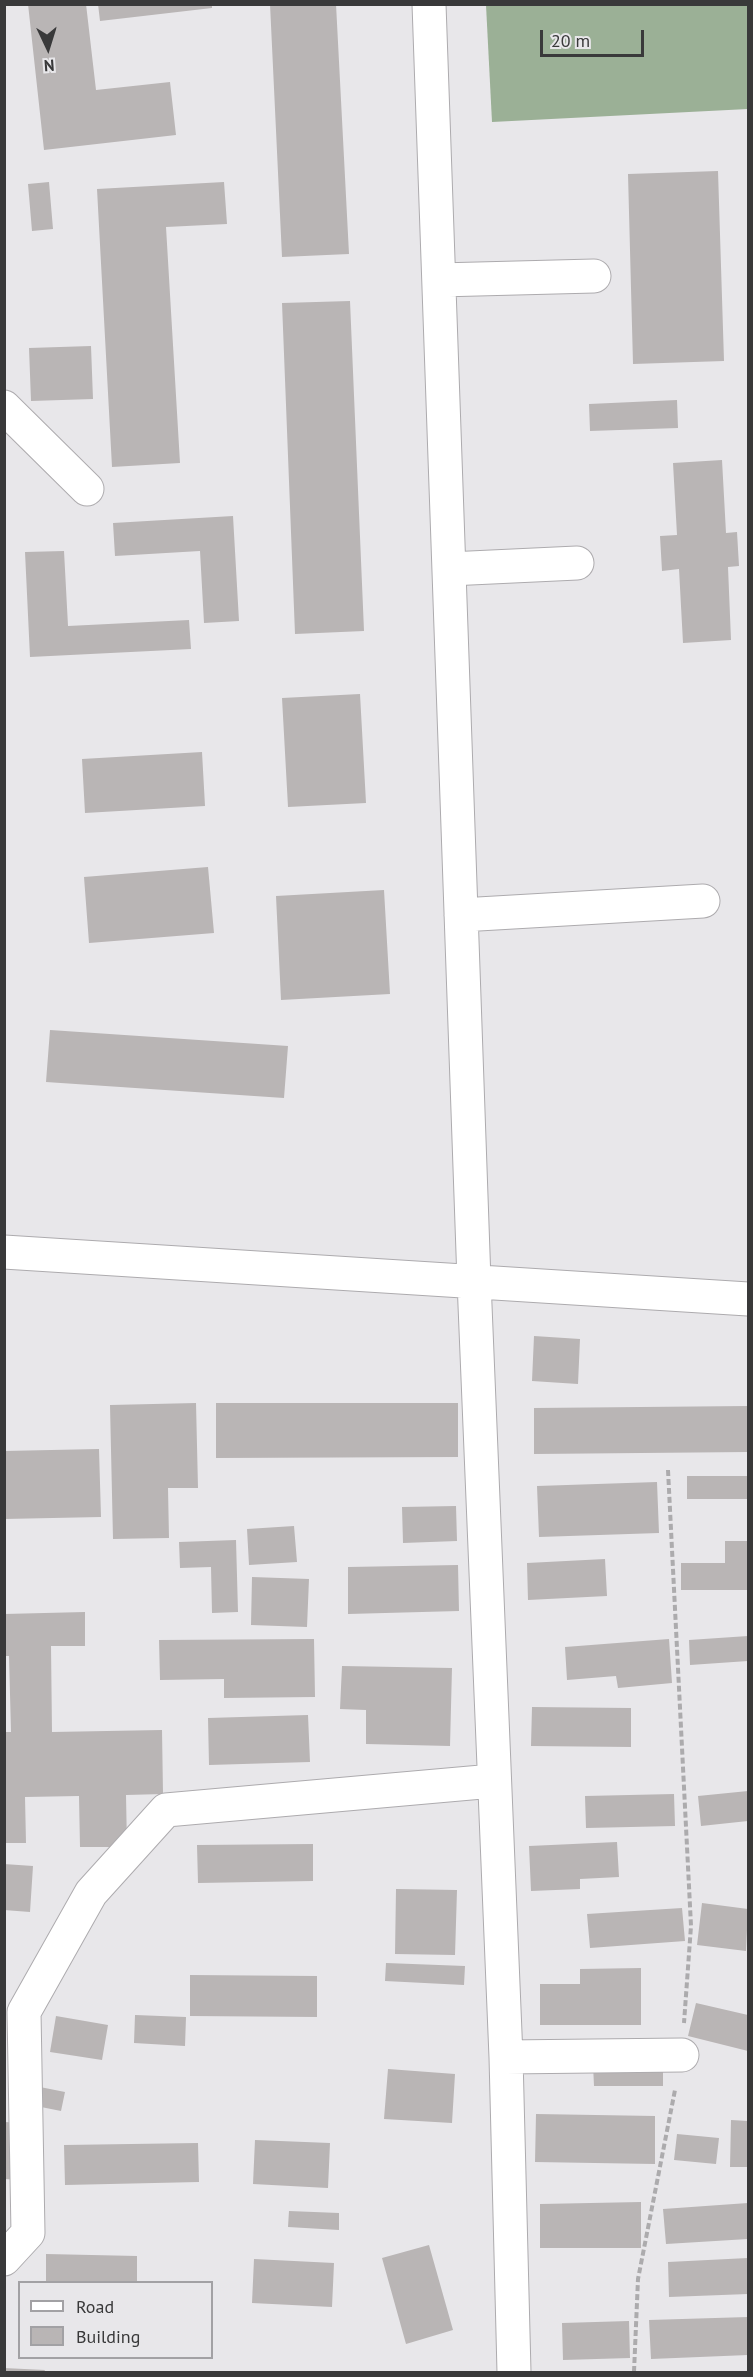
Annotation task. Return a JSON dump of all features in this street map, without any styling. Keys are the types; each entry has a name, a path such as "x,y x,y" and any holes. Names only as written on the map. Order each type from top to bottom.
{"street":[{"path":"429,4 474,1281 506,2057 514,2373"},
{"path":"439,280 594,276"},
{"path":"4,407 87,489"},
{"path":"449,569 577,563"},
{"path":"461,915 703,901"},
{"path":"4,1252 748,1299"},
{"path":"4,2259 28,2233 24,2012 91,1893 166,1810 493,1781"},
{"path":"506,2057 682,2055"}],"path":[{"path":"634,2373 638,2279 682,2055 691,1926 668,1470"}],"green space":[{"path":"486,5 748,5 748,109 492,122"}],"building":[{"path":"28,4 86,4 96,90 170,82 176,135 44,150"},
{"path":"98,4 212,4 212,8 100,21"},
{"path":"270,4 336,4 349,254 282,257"},
{"path":"718,171 724,361 633,364 628,174"},
{"path":"49,182 53,229 32,231 28,184"},
{"path":"224,182 227,224 166,227 180,463 112,467 97,189"},
{"path":"350,301 364,631 295,634 282,303"},
{"path":"91,346 93,399 31,401 29,348"},
{"path":"677,400 678,428 590,431 589,404"},
{"path":"722,460 726,533 737,532 739,566 728,567 731,640 683,643 679,569 662,571 660,536 677,535 673,463"},
{"path":"233,516 239,621 204,623 200,551 115,556 113,523"},
{"path":"64,551 68,626 189,620 191,649 30,657 25,552"},
{"path":"360,694 366,803 288,807 282,698"},
{"path":"202,752 205,806 85,813 82,759"},
{"path":"208,867 214,933 89,943 84,877"},
{"path":"384,890 390,994 281,1000 276,896"},
{"path":"50,1030 288,1046 284,1098 46,1082"},
{"path":"534,1336 580,1339 578,1384 532,1381"},
{"path":"196,1403 198,1488 168,1488 169,1538 113,1539 110,1405"},
{"path":"216,1403 458,1403 458,1457 216,1458"},
{"path":"748,1406 748,1452 534,1454 534,1408"},
{"path":"99,1449 101,1517 4,1519 4,1451"},
{"path":"687,1476 748,1476 748,1499 687,1499"},
{"path":"657,1482 659,1533 539,1537 537,1486"},
{"path":"456,1506 457,1541 403,1543 402,1507"},
{"path":"294,1526 297,1562 249,1565 247,1529"},
{"path":"236,1540 238,1612 212,1613 211,1567 180,1568 179,1542"},
{"path":"725,1541 748,1541 748,1590 681,1590 681,1563 725,1563"},
{"path":"605,1559 607,1596 528,1600 527,1563"},
{"path":"458,1565 459,1611 348,1614 348,1567"},
{"path":"252,1577 309,1579 307,1627 251,1625"},
{"path":"85,1612 85,1646 51,1646 52,1732 162,1730 163,1794 126,1795 127,1847 80,1847 79,1796 25,1797 26,1843 4,1843 4,1732 11,1732 9,1656 4,1656 4,1614"},
{"path":"748,1636 748,1661 690,1665 689,1640"},
{"path":"314,1639 315,1697 224,1698 224,1679 160,1680 159,1640"},
{"path":"669,1639 672,1683 618,1688 616,1676 567,1680 565,1647"},
{"path":"342,1666 452,1668 450,1746 366,1744 366,1710 340,1709"},
{"path":"532,1707 631,1708 631,1747 531,1746"},
{"path":"308,1715 310,1762 209,1765 208,1718"},
{"path":"748,1791 748,1821 701,1826 698,1796"},
{"path":"674,1794 675,1826 586,1828 585,1796"},
{"path":"617,1842 619,1877 580,1879 580,1889 531,1891 529,1846"},
{"path":"313,1844 313,1881 198,1883 197,1845"},
{"path":"4,1864 33,1866 30,1912 4,1910"},
{"path":"396,1889 457,1890 455,1955 395,1954"},
{"path":"702,1903 748,1909 746,1951 697,1945"},
{"path":"682,1908 685,1941 590,1948 587,1914"},
{"path":"386,1963 465,1966 464,1985 385,1981"},
{"path":"641,1968 641,2025 540,2025 540,1984 580,1984 580,1969"},
{"path":"190,1975 317,1976 317,2017 190,2016"},
{"path":"696,2003 748,2015 748,2051 688,2036"},
{"path":"135,2015 186,2017 185,2046 134,2043"},
{"path":"56,2016 108,2025 102,2060 50,2052"},
{"path":"663,2063 663,2086 594,2086 593,2064"},
{"path":"388,2069 455,2074 452,2123 384,2119"},
{"path":"40,2087 65,2092 61,2111 36,2106"},
{"path":"536,2114 655,2116 655,2164 535,2162"},
{"path":"731,2120 748,2121 748,2167 730,2167"},
{"path":"4,2122 25,2123 22,2180 4,2179"},
{"path":"677,2134 719,2138 716,2164 674,2160"},
{"path":"255,2140 330,2143 328,2188 253,2184"},
{"path":"198,2143 199,2182 65,2185 64,2145"},
{"path":"641,2202 641,2248 540,2248 540,2204"},
{"path":"748,2203 748,2239 666,2244 663,2209"},
{"path":"289,2211 339,2213 339,2230 288,2227"},
{"path":"429,2245 453,2330 406,2344 382,2258"},
{"path":"46,2254 137,2256 137,2281 46,2281"},
{"path":"748,2258 748,2294 669,2297 668,2262"},
{"path":"254,2259 334,2263 332,2307 252,2303"},
{"path":"748,2317 748,2355 651,2359 649,2320"},
{"path":"629,2321 630,2358 563,2360 562,2323"},
{"path":"4,2368 45,2370 44,2372 4,2372"}]}
